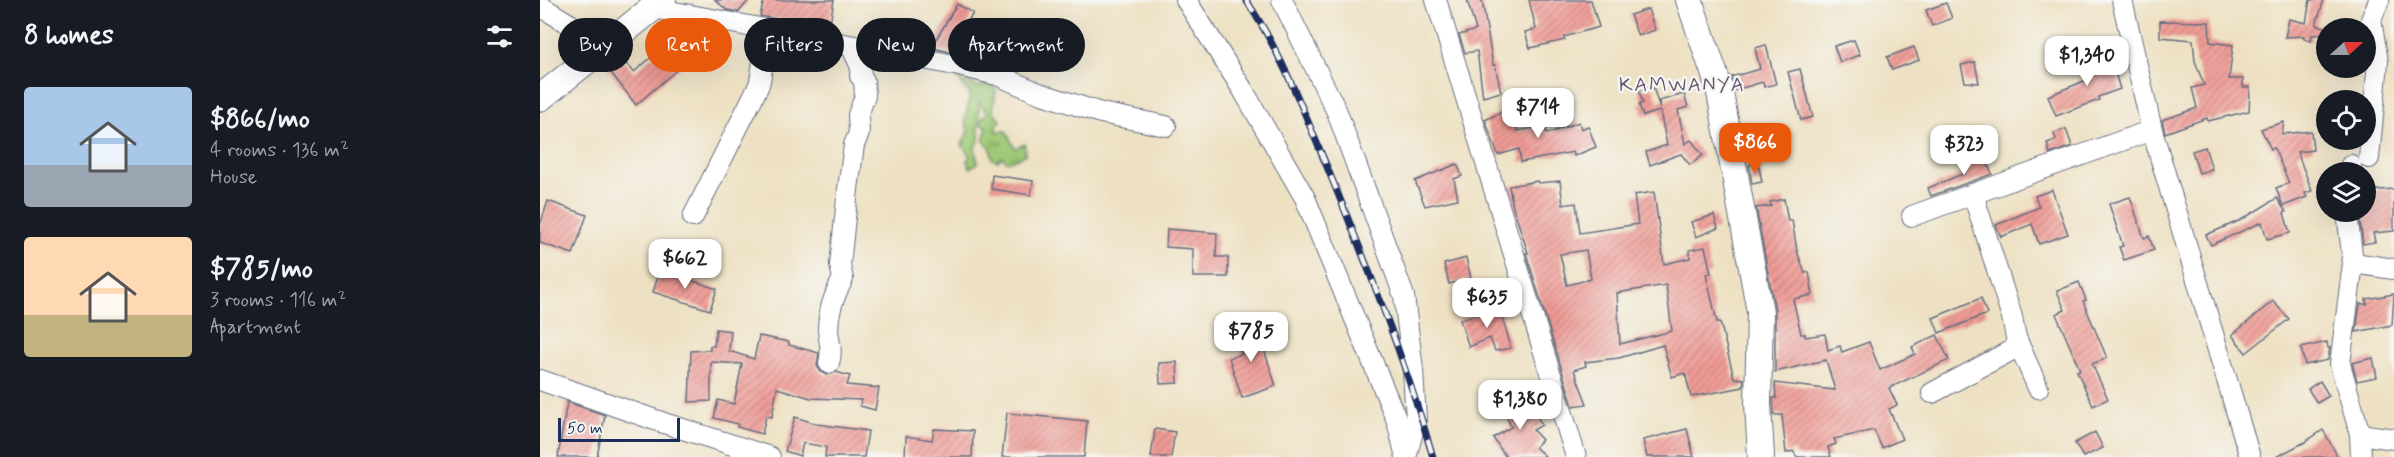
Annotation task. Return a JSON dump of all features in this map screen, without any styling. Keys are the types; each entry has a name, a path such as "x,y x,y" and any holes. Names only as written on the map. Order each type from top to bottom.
{"main road":[{"path":"1689,0 1719,87 1760,312 1758,404 1761,457"},
{"path":"633,24 658,4"},
{"path":"540,98 572,72"}],"street":[{"path":"1186,0 1243,90 1305,198 1397,421 1406,457"},
{"path":"1282,0 1337,112 1404,296 1413,370 1416,420 1406,457"},
{"path":"1436,0 1576,457"},
{"path":"2122,0 2152,130 2250,457"},
{"path":"2369,158 2378,62 2371,20 2379,0"},
{"path":"658,4 744,23"},
{"path":"540,6 560,18"},
{"path":"844,45 997,75 1039,93 1090,110 1166,126"},
{"path":"829,363 832,351 828,331 830,311 835,293 843,279 840,265 848,189 854,145 859,133 858,115 865,96 864,80 860,76 861,67 851,46"},
{"path":"693,217 759,85 762,72"},
{"path":"1912,216 2152,130"},
{"path":"1973,194 2017,340 2038,388"},
{"path":"2348,222 2353,263 2340,364 2360,434 2361,457"},
{"path":"2353,263 2394,269"},
{"path":"1932,393 2012,350 2017,340"},
{"path":"540,380 770,457"},
{"path":"2360,434 2394,439"}],"green space":[{"path":"957,73 977,87 991,84 996,90 993,111 1001,121 996,125 996,131 1006,131 1015,148 1025,144 1025,155 1008,162 1001,157 998,161 992,159 991,148 983,140 987,127 981,124 982,118 988,113 979,102 979,141 975,147 978,163 970,168 967,161 970,156 962,145 968,131 965,121 970,94 957,78"}],"building":[{"path":"715,0 749,0 739,12 727,10"},
{"path":"764,0 834,0 831,18 760,16"},
{"path":"1467,0 1482,0 1493,65 1495,65 1501,92 1483,97 1477,51 1465,53 1459,35 1476,30"},
{"path":"1529,0 1591,0 1599,27 1564,37 1565,40 1530,48 1525,32 1536,29"},
{"path":"2310,0 2324,0 2318,18 2316,18 2316,35 2312,35 2311,41 2304,39 2304,36 2285,37 2289,19 2306,23"},
{"path":"1946,3 1952,18 1932,26 1926,10"},
{"path":"957,4 973,13 970,18 949,18"},
{"path":"1648,9 1655,30 1638,36 1630,15"},
{"path":"948,19 948,52 936,48 936,39"},
{"path":"2160,21 2209,22 2210,42 2233,45 2229,79 2243,79 2243,87 2250,87 2249,111 2208,121 2207,118 2165,133 2162,120 2197,108 2192,88 2204,85 2195,61 2193,40 2160,37"},
{"path":"1854,40 1860,55 1840,62 1834,46"},
{"path":"1766,45 1776,84 1764,87 1763,82 1735,90 1731,77 1760,69 1755,48"},
{"path":"1914,47 1919,60 1892,70 1887,57"},
{"path":"2109,53 2120,89 2098,97 2099,100 2056,116 2048,96 2089,79 2087,73 2095,70 2092,57"},
{"path":"1975,62 1979,83 1965,82 1961,65"},
{"path":"645,63 645,72 674,72 636,105 610,72 634,72"},
{"path":"1800,69 1813,117 1801,120 1788,72"},
{"path":"1653,87 1660,109 1659,101 1684,94 1688,107 1678,110 1685,144 1691,140 1703,155 1690,165 1681,154 1650,165 1646,152 1667,145 1660,111 1643,116 1639,104 1643,103 1639,91"},
{"path":"1506,110 1507,114 1510,113 1518,131 1545,126 1547,134 1579,122 1581,129 1588,126 1596,147 1574,156 1573,152 1521,162 1519,149 1498,155 1485,120"},
{"path":"2284,122 2282,134 2311,131 2313,150 2297,152 2312,191 2305,193 2307,197 2283,206 2276,188 2289,183 2274,148 2271,149 2261,129"},
{"path":"2066,129 2072,146 2050,154 2047,143 2056,140 2054,133"},
{"path":"2205,147 2212,169 2199,173 2192,151"},
{"path":"1985,156 1992,174 1931,196 1928,188 1965,173 1962,165"},
{"path":"1758,163 1762,182 1752,184 1749,165"},
{"path":"1457,164 1462,176 1454,179 1458,199 1425,206 1415,181"},
{"path":"992,175 1033,181 1031,195 991,189"},
{"path":"1538,181 1538,183 1560,181 1563,205 1576,203 1580,233 1638,224 1634,195 1654,192 1664,264 1690,258 1689,250 1705,247 1711,273 1706,274 1717,322 1720,322 1734,378 1744,379 1743,387 1691,397 1685,373 1672,377 1663,345 1619,358 1585,362 1586,366 1574,370 1587,404 1573,406 1526,253 1528,253 1513,207 1509,186","holes":["1586,250 1591,279 1567,285 1560,254","1666,285 1672,331 1620,344 1617,293"]},
{"path":"2394,189 2394,231 2373,233 2375,242 2363,244 2360,222 2376,222 2376,190"},
{"path":"2052,190 2068,234 2039,244 2032,224 2001,237 1996,225 2039,207 2035,196"},
{"path":"2130,197 2144,238 2149,236 2154,250 2124,260 2119,247 2123,246 2109,204"},
{"path":"2277,198 2286,212 2284,213 2290,233 2267,239 2262,222 2211,245 2206,235 2241,220"},
{"path":"1784,199 1788,221 1792,220 1797,251 1805,273 1809,272 1813,295 1793,299 1801,334 1805,334 1805,337 1825,334 1828,350 1840,346 1842,352 1869,342 1880,370 1915,354 1912,347 1937,335 1949,360 1889,388 1897,405 1889,409 1902,439 1882,448 1874,430 1834,439 1836,444 1828,447 1831,457 1797,457 1793,451 1786,453 1782,415 1774,415 1775,383 1835,390 1826,360 1775,372 1775,310 1756,208 1771,206 1770,202"},
{"path":"548,201 587,215 573,254 540,243 540,225"},
{"path":"1714,215 1718,228 1696,237 1691,222"},
{"path":"1167,229 1217,233 1216,257 1228,257 1228,277 1193,277 1193,249 1166,247"},
{"path":"1466,258 1471,278 1449,284 1444,264"},
{"path":"660,270 717,289 710,310 653,292"},
{"path":"2079,282 2086,300 2083,301 2107,358 2092,364 2108,399 2093,406 2056,314 2065,310 2057,291"},
{"path":"2394,294 2392,325 2356,332 2360,304 2367,304 2366,299"},
{"path":"1981,298 1987,314 1939,333 1933,318"},
{"path":"2273,301 2289,319 2246,353 2232,335"},
{"path":"1497,307 1500,308 1511,348 1495,351 1490,338 1469,347 1460,320"},
{"path":"1255,322 1276,386 1242,398 1229,358 1242,354 1234,329"},
{"path":"716,329 731,331 729,351 754,359 759,336 789,342 789,345 819,353 817,366 821,372 827,375 836,372 850,376 847,385 879,388 875,410 860,406 861,400 811,398 777,388 772,417 766,416 762,434 737,427 738,424 714,418 718,400 734,404 742,364 711,362 711,401 689,402 691,351 710,350 710,346 714,346"},
{"path":"2327,342 2330,348 2328,360 2305,365 2301,348"},
{"path":"2373,358 2377,377 2357,381 2352,363"},
{"path":"1177,362 1178,383 1160,384 1159,363"},
{"path":"2320,381 2329,396 2317,403 2308,389"},
{"path":"1521,390 1542,425 1533,430 1542,440 1535,447 1546,457 1506,457 1493,438 1511,427 1505,413 1516,406 1510,396"},
{"path":"567,402 605,415 597,457 558,457"},
{"path":"1007,413 1087,421 1084,457 1002,457"},
{"path":"795,417 817,424 868,431 864,457 825,457 826,447 803,443 800,456 785,451"},
{"path":"934,429 973,431 972,457 905,457 906,436 932,440"},
{"path":"1155,429 1175,432 1171,457 1151,457"},
{"path":"1687,429 1694,457 1647,457 1643,440"},
{"path":"2323,430 2338,457 2276,457 2305,442"},
{"path":"2095,432 2103,448 2083,457 2075,443"}],"railway":[{"path":"1246,0 1291,82 1342,203 1397,347 1433,457"}],"district":[{"name":"KAMWANYA","path":"1682,84"}]}
